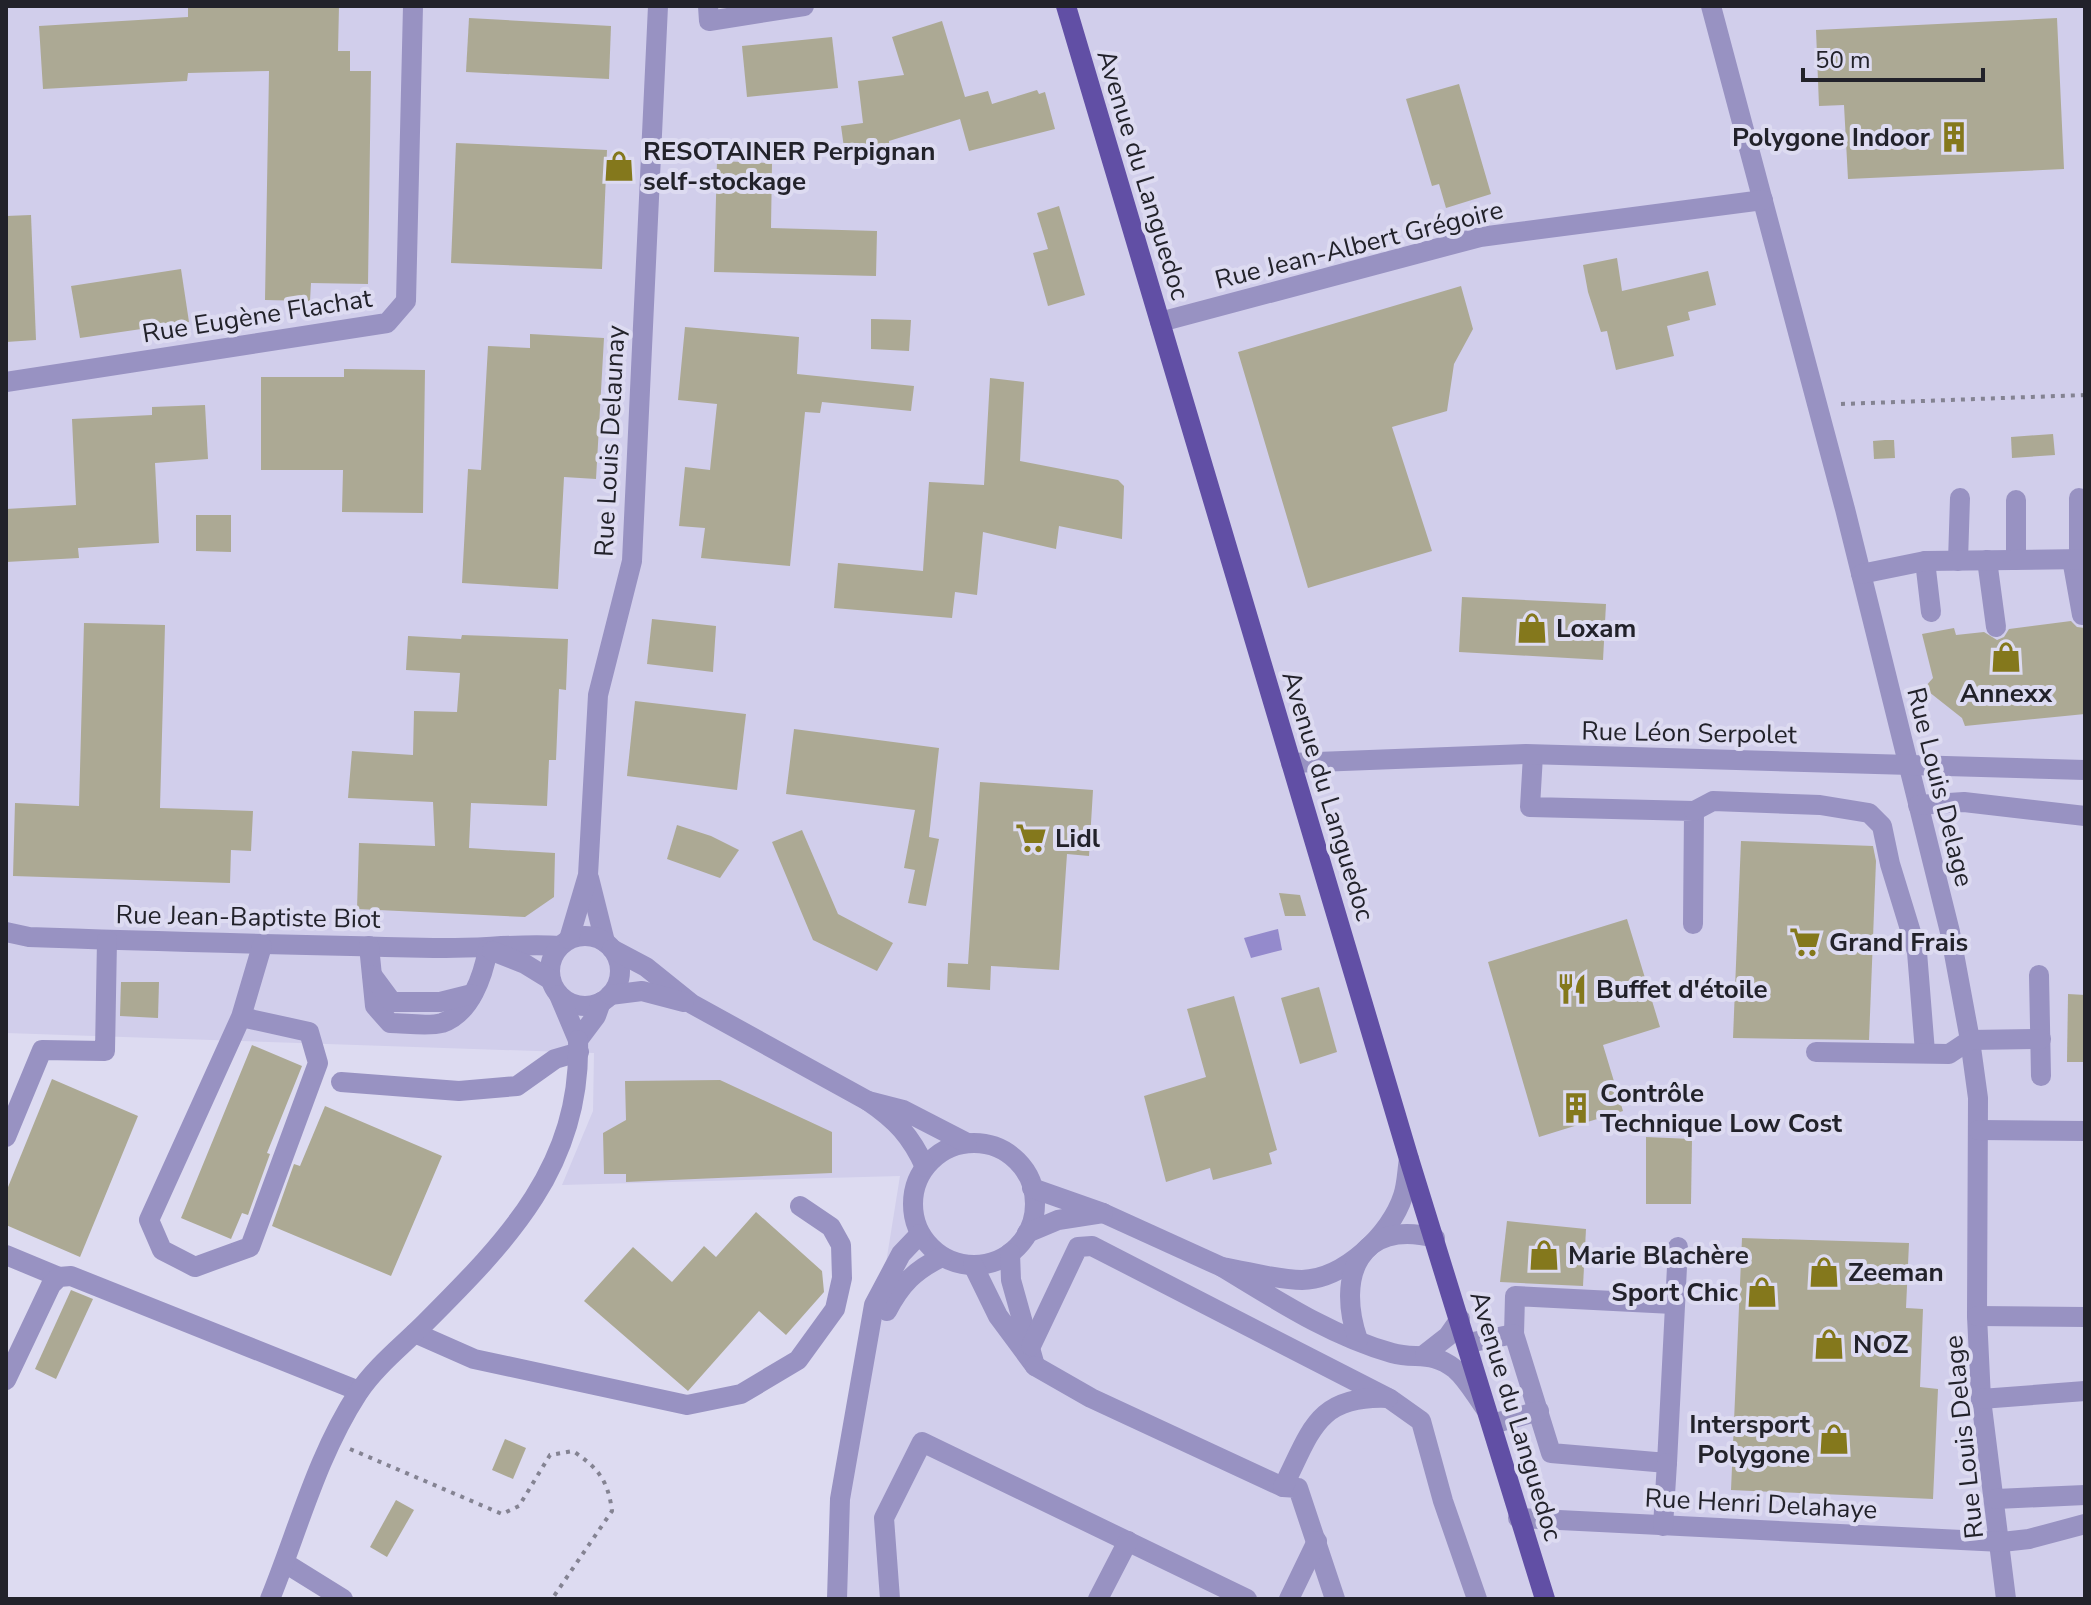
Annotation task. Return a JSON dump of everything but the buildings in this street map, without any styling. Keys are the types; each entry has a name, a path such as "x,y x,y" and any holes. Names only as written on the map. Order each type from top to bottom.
{"main road":[{"name":"Avenue du Languedoc","path":"1066,6 1409,1159 1545,1599"}],"street":[{"name":"Rue Eugène Flachat","path":"6,382 387,323 406,301 413,6"},
{"name":"Rue Louis Delaunay","path":"565,942 588,875 598,695 632,561 658,6"},
{"path":"708,6 709,21 804,6"},
{"name":"Rue Louis Delage","path":"1711,6 1819,410 1950,932 1970,1040 1978,1130 1977,1316 1981,1399 2002,1542 2006,1599"},
{"name":"Rue Jean-Albert Grégoire","path":"1160,322 1480,237 1763,200"},
{"path":"1958,561 1960,498"},
{"path":"2079,498 2082,615"},
{"path":"2016,500 2016,560"},
{"path":"1861,574 1925,561 2079,559"},
{"path":"1987,560 1996,627"},
{"path":"1925,561 1931,612"},
{"path":"1533,755 1530,807 1694,811 1713,801 1820,805 1869,813 1882,826 1890,864 1917,952 1925,1052"},
{"name":"Rue Léon Serpolet","path":"1291,763 1533,755 2085,770"},
{"path":"1918,805 1964,802 2085,816"},
{"path":"1693,924 1694,811"},
{"name":"Rue Louis Delaunay","path":"588,875 609,945"},
{"name":"Rue Jean-Baptiste Biot","path":"6,932 29,937 262,946 488,949 565,942"},
{"path":"579,1046 555,988 551,961 565,942 585,935 646,967 692,1004 868,1101 896,1120 913,1140 925,1167"},
{"path":"6,1137 42,1050 105,1051 107,940"},
{"path":"270,1599 330,1440 359,1391 494,1251 537,1196 564,1145 575,1102 579,1046 619,978 620,967 609,945"},
{"path":"241,1017 309,1032 318,1063 250,1247 195,1267 162,1250 149,1220 241,1017 262,946"},
{"path":"369,946 372,975 392,1002 440,1002 472,994 484,972 488,949"},
{"name":"Rue Jean-Baptiste Biot","path":"488,949 525,964 555,988"},
{"path":"2039,975 2041,1076"},
{"path":"555,988 579,1005 642,991 692,1004"},
{"path":"1816,1052 1899,1056 1925,1052 1949,1054 1970,1040 2041,1039"},
{"path":"341,1082 459,1091 517,1086 579,1046"},
{"path":"868,1101 903,1110 967,1143"},
{"path":"1978,1130 2085,1131"},
{"path":"967,1143 991,1145 1012,1156 1028,1174 1032,1188 1033,1221 1027,1233 1004,1258 973,1265 942,1257 920,1234 912,1211 914,1187 925,1167 944,1150 967,1143"},
{"path":"1358,1340 1349,1314 1348,1281 1366,1249 1389,1224 1403,1196 1409,1159"},
{"path":"1032,1188 1103,1213 1222,1267 1291,1309 1358,1340 1394,1354 1425,1354 1456,1370 1491,1419 1539,1411"},
{"path":"415,1333 474,1359 687,1405 741,1394 798,1360 835,1309 842,1278 841,1245 831,1227 800,1206"},
{"path":"1027,1233 1058,1220 1103,1213"},
{"path":"1222,1267 1303,1280 1336,1271 1390,1235 1414,1232 1435,1238"},
{"path":"837,1599 840,1499 874,1305 901,1254 920,1234"},
{"path":"1033,1356 1078,1247 1092,1246 1390,1399 1421,1421 1443,1501 1477,1599"},
{"path":"1663,1526 1678,1247"},
{"path":"1010,1253 1011,1280 1033,1356"},
{"path":"6,1255 59,1277 71,1276 359,1391"},
{"path":"868,1351 899,1289 916,1270 942,1257"},
{"path":"973,1265 998,1316 1033,1356 1091,1398 1283,1487 1298,1488 1335,1599"},
{"path":"6,1380 51,1285 59,1277"},
{"path":"1667,1463 1551,1453 1514,1334 1515,1296 1673,1304"},
{"path":"1977,1316 2085,1317"},
{"path":"1425,1354 1448,1336 1460,1319"},
{"path":"1468,1343 1514,1334"},
{"path":"1981,1399 2085,1391"},
{"path":"1283,1487 1318,1416 1360,1400 1390,1399"},
{"path":"890,1599 884,1518 922,1442 1247,1599"},
{"path":"1996,1499 2085,1495"},
{"name":"Rue Henri Delahaye","path":"1518,1518 2002,1542 2029,1539 2085,1524"},
{"path":"1098,1599 1128,1541"},
{"path":"1289,1599 1317,1541"},
{"path":"285,1563 343,1599"}],"path":[{"path":"1819,410 1844,404 2085,395"},
{"path":"330,1440 502,1514 519,1506 550,1455 573,1451 587,1460 608,1484 612,1511 552,1599"}],"shaded area":[{"path":"6,6 2085,6 2085,1599 842,1599 845,1518 900,1176 562,1185 593,1111 594,1053 6,1033"},
{"path":"1278,929 1282,950 1251,958 1244,938"}],"place":[{"name":"Polygone Indoor","path":"1954,137"},
{"name":"RESOTAINER Perpignan self-stockage","path":"619,166"},
{"name":"Loxam","path":"1532,628"},
{"name":"Annexx","path":"2006,657"},
{"name":"Lidl","path":"1031,838"},
{"name":"Grand Frais","path":"1805,942"},
{"name":"Buffet d'étoile","path":"1572,989"},
{"name":"Contrôle Technique Low Cost","path":"1576,1108"},
{"name":"Marie Blachère","path":"1544,1255"},
{"name":"Zeeman","path":"1824,1272"},
{"name":"Sport Chic","path":"1762,1292"},
{"name":"NOZ","path":"1829,1344"},
{"name":"Intersport Polygone","path":"1834,1439"}]}
